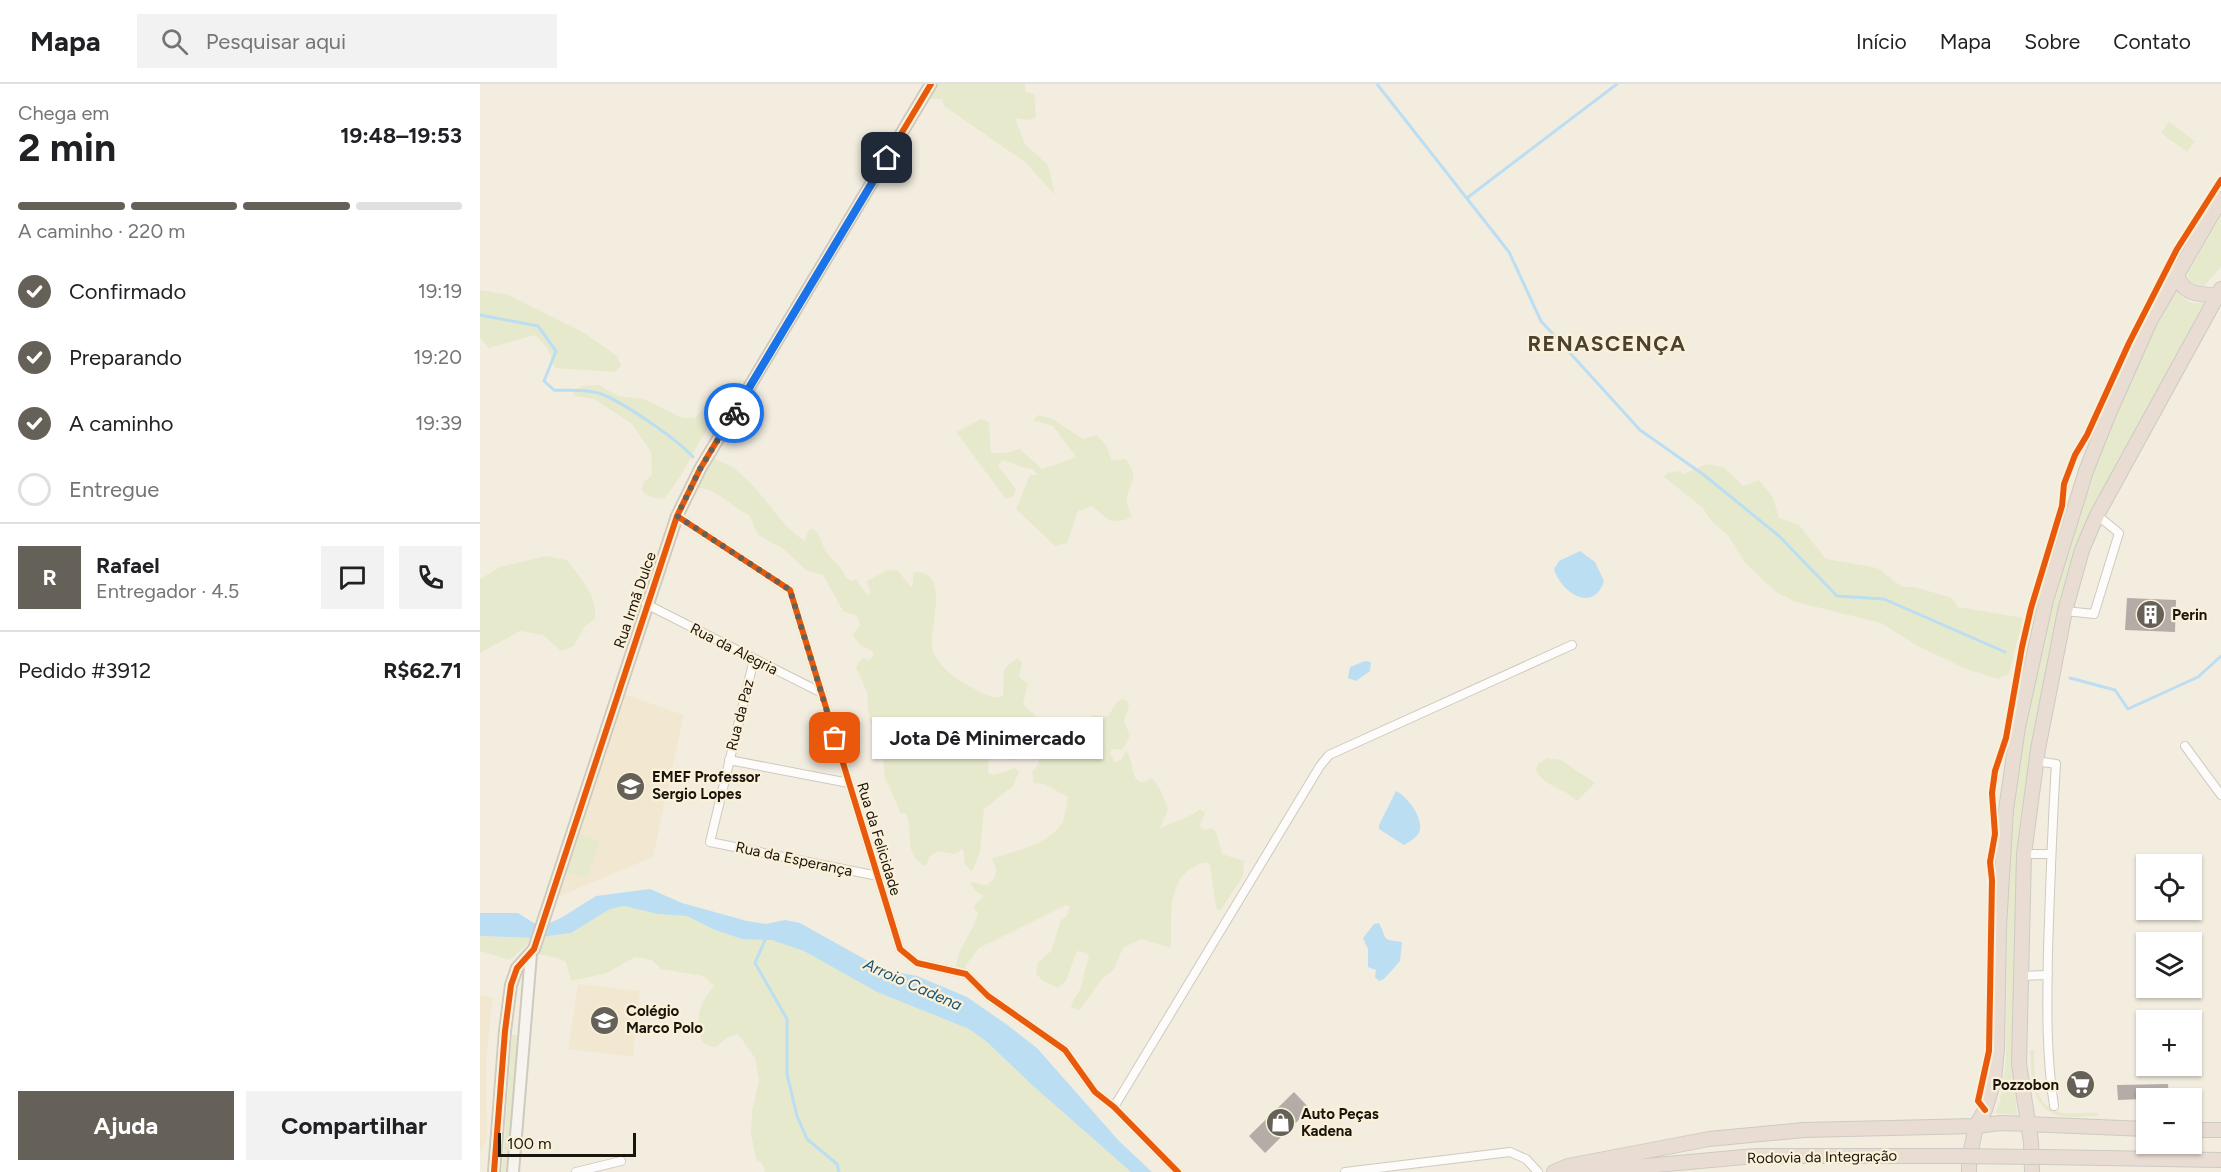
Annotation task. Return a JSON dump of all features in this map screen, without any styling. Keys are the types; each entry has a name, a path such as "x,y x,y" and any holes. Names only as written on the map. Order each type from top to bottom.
{"highway":[{"path":"1969,1172 1969,1160 1976,1126 1985,1110 1994,1080 2006,810 2018,727 2033,651 2056,563 2086,471 2150,321 2221,199"},
{"path":"2177,272 2178,282 2193,294 2219,292"},
{"path":"2032,1172 2031,1142 2026,1125 2019,1064 2024,854 2036,762 2065,611 2082,549 2097,515 2219,292"},
{"path":"1554,1172 1568,1166 1709,1139 1804,1130 1976,1126 2001,1123 2136,1130"},
{"path":"2202,1130 2221,1130"},
{"name":"Rodovia da Integração","path":"1581,1172 1755,1156 2221,1160"}],"street":[{"name":"Rua Irmã Dulce","path":"513,1172 532,952 677,516 700,469 932,84"},
{"path":"2065,611 2094,614 2119,533 2097,515"},
{"name":"Rua da Felicidade","path":"677,516 790,590 900,949 918,963 966,974 988,996 1065,1050 1095,1092 1114,1107"},
{"name":"Rua da Alegria","path":"646,604 822,693"},
{"path":"1178,1172 1114,1107 1320,766 1329,755 1572,645"},
{"name":"Rua da Paz","path":"710,842 754,659"},
{"path":"2185,746 2221,795"},
{"path":"729,760 849,783"},
{"path":"2036,762 2056,764 2050,854 2048,975 2048,1072 2054,1106"},
{"name":"Rua da Esperança","path":"710,842 878,876"},
{"path":"2024,854 2050,854"},
{"name":"Rua Irmã Dulce","path":"494,1172 507,1008 517,968 532,952"},
{"path":"2020,976 2048,975"},
{"path":"507,1008 518,1017 524,1030"},
{"path":"1345,1172 1510,1152 1526,1159 1539,1172"},
{"path":"576,1172 621,1161"}],"shaded area":[{"name":"EMEF Professor Sergio Lopes","path":"624,694 684,715 653,857 560,896 555,894"},
{"name":"Colégio Marco Polo","path":"578,984 640,991 633,1057 568,1049"},
{"path":"480,995 493,998 486,1059 487,1140 480,1153"}],"green space":[{"path":"939,84 1025,84 1026,92 1034,94 1036,117 1029,120 1015,118 1025,144 1048,165 1055,195 1025,162 944,106 942,99 927,99"},
{"path":"2169,122 2195,141 2187,152 2161,133"},
{"path":"2221,216 2221,267 2204,286 2197,288 2189,280 2188,272"},
{"path":"2175,288 2188,301 2200,303 2205,301 2105,491 2056,628 2031,756 2014,1058 2017,1115 1995,1113 2000,1101 2006,1059 2007,909 2016,785 2045,627 2088,483 2149,338"},
{"path":"480,290 509,295 583,332 617,356 621,366 614,372 555,368 548,349 535,335 489,348 480,338"},
{"path":"599,385 618,396 644,399 683,418 695,418 705,406 710,408 714,418 678,480 664,499 650,497 641,490 644,482 652,475 651,452 632,424 594,399 575,396 573,391 583,386"},
{"path":"1038,415 1053,419 1083,439 1097,435 1107,446 1111,460 1126,459 1133,473 1127,502 1132,517 1119,521 1110,520 1092,506 1078,511 1067,543 1055,546 1016,509 1030,475 1037,475 1033,469 1003,460 998,466 1016,489 1014,496 1006,499 956,432 981,419 989,422 991,453 1006,453 1020,449 1042,469 1076,457 1053,426 1033,420"},
{"path":"714,459 729,465 741,474 782,521 805,541 808,531 813,528 819,535 825,550 846,578 851,581 856,579 868,596 870,591 867,581 887,570 898,571 912,588 914,572 926,574 933,581 936,591 933,651 945,669 961,681 988,695 1003,696 1004,669 1017,658 1022,662 1019,677 1028,684 1023,704 1037,717 1036,738 1030,751 1014,760 1010,759 976,738 964,727 943,733 941,737 986,753 989,757 988,773 994,775 1015,768 1019,772 1013,786 984,809 980,852 972,872 965,864 963,849 954,854 938,851 929,857 925,866 913,854 906,813 901,814 885,777 883,760 878,750 879,739 869,719 867,692 856,668 858,662 863,658 868,660 873,657 873,652 859,644 853,635 860,625 857,616 843,611 823,575 806,570 782,548 758,535 749,515 717,494 697,488"},
{"path":"1707,464 1723,467 1744,486 1759,480 1773,497 1779,518 1799,525 1826,559 1873,567 1881,570 1904,587 1915,587 1952,598 1958,607 2023,618 2009,674 1998,679 1966,669 1918,646 1881,623 1796,602 1776,592 1745,563 1727,534 1712,522 1703,508 1664,477 1667,473 1679,471 1683,474"},
{"path":"546,556 567,560 591,595 594,602 595,619 585,626 574,646 561,651 543,635 520,631 480,653 480,579 500,567"},
{"path":"1122,699 1127,701 1129,706 1124,721 1130,736 1122,750 1112,749 1110,753 1115,762 1121,760 1126,751 1135,777 1142,783 1152,778 1160,789 1168,809 1160,828 1200,809 1205,813 1199,827 1205,830 1211,828 1216,832 1222,854 1244,861 1243,876 1220,911 1216,908 1210,865 1206,862 1193,867 1183,875 1174,896 1171,948 1141,939 1123,948 1114,969 1102,979 1080,1010 1071,1008 1082,984 1089,959 1087,953 1077,951 1066,981 1058,988 1043,981 1036,974 1038,963 1051,951 1061,920 1066,917 1070,907 1066,905 979,948 966,965 965,971 956,968 959,953 976,919 978,912 974,908 984,896 975,891 970,882 987,885 996,873 992,858 1042,841 1058,829 1063,821 1068,797 1044,784 1034,783 1032,772 1039,763 1038,758 1098,744 1091,730 1089,719 1093,715 1108,716 1117,702"},
{"path":"1547,758 1561,760 1595,783 1577,801 1540,776 1536,770 1538,764"},
{"path":"579,834 600,841 587,879 566,872"},
{"path":"624,906 658,914 687,916 715,930 742,939 772,939 804,951 877,992 969,1029 987,1042 1131,1172 765,1172 762,1163 756,1160 751,1133 752,1111 759,1080 755,1058 738,1034 728,1037 716,1047 702,1042 699,1012 714,986 703,976 661,969 652,960 635,957 607,973 571,981 566,962 541,955 539,949 542,937 571,933 610,909"},
{"path":"480,936 534,938 510,960 480,951"},
{"path":"512,1035 518,1035 508,1172 502,1172"},
{"path":"2030,1050 2034,1050 2036,1087 2043,1102 2059,1112 2098,1113 2098,1116 2066,1117 2047,1110 2036,1096"}],"water":[{"path":"1580,551 1595,562 1604,581 1599,591 1592,597 1577,596 1570,591 1557,577 1554,569 1559,561"},
{"path":"1365,661 1371,662 1370,671 1356,681 1348,678 1350,667"},
{"path":"1396,791 1410,803 1417,815 1420,827 1419,833 1404,845 1379,829"},
{"name":"Arroio Cadena","path":"650,889 682,903 747,921 766,924 785,920 800,923 884,970 917,976 967,997 1037,1048 1119,1141 1152,1172 1131,1172 987,1042 969,1029 877,992 804,951 772,940 742,939 715,930 687,916 658,914 624,906 610,909 571,933 534,938 480,936 480,913 518,913 537,925 545,925 561,918 596,896"},
{"path":"1379,923 1386,938 1402,942 1400,961 1384,979 1379,981 1375,977 1376,970 1368,967 1368,949 1363,938 1374,924"}],"building":[{"name":"Perin","path":"2127,598 2176,600 2175,632 2125,630"},
{"path":"2168,1084 2168,1088 2136,1088 2136,1099 2118,1100 2117,1085"},
{"name":"Auto Peças Kadena","path":"1294,1092 1310,1109 1265,1153 1249,1136"}],"waterway":[{"path":"1377,84 1509,252 1541,321 1640,430 1704,475 1779,536 1837,596 1884,599 2005,652"},
{"path":"1467,198 1617,84"},
{"path":"480,315 538,326 556,351 544,381 554,390 590,391 611,398 663,431 693,457"},
{"path":"2070,678 2115,690 2128,709 2198,677 2221,656"},
{"name":"Arroio Cadena","path":"766,938 755,963 787,1019 787,1074 797,1116 807,1139 837,1164 839,1172"}],"cycle path":[{"path":"494,1172 505,1031 511,985 517,968 534,949 677,516 700,469 931,84"},
{"path":"1985,1110 1978,1101 1989,1051 1992,880 1990,862 1995,834 1992,793 1995,771 2006,738 2031,608 2062,506 2064,484 2075,455 2087,435 2129,343 2177,249 2221,180"},
{"path":"677,516 790,590 900,949 917,963 966,974 988,996 1065,1050 1095,1092 1114,1107 1178,1172"}],"way so far":[{"path":"734,413 700,469 677,516 790,590 835,738"}],"place":[{"name":"Perin","path":"2151,615"},
{"name":"Jota Dê Minimercado","path":"835,738"},
{"name":"EMEF Professor Sergio Lopes","path":"631,786"},
{"name":"Colégio Marco Polo","path":"605,1020"},
{"name":"Pozzobon","path":"2080,1085"},
{"name":"Auto Peças Kadena","path":"1280,1123"}],"district":[{"name":"RENASCENÇA","path":"1607,344"}],"route":[{"path":"734,413 887,158"}]}
